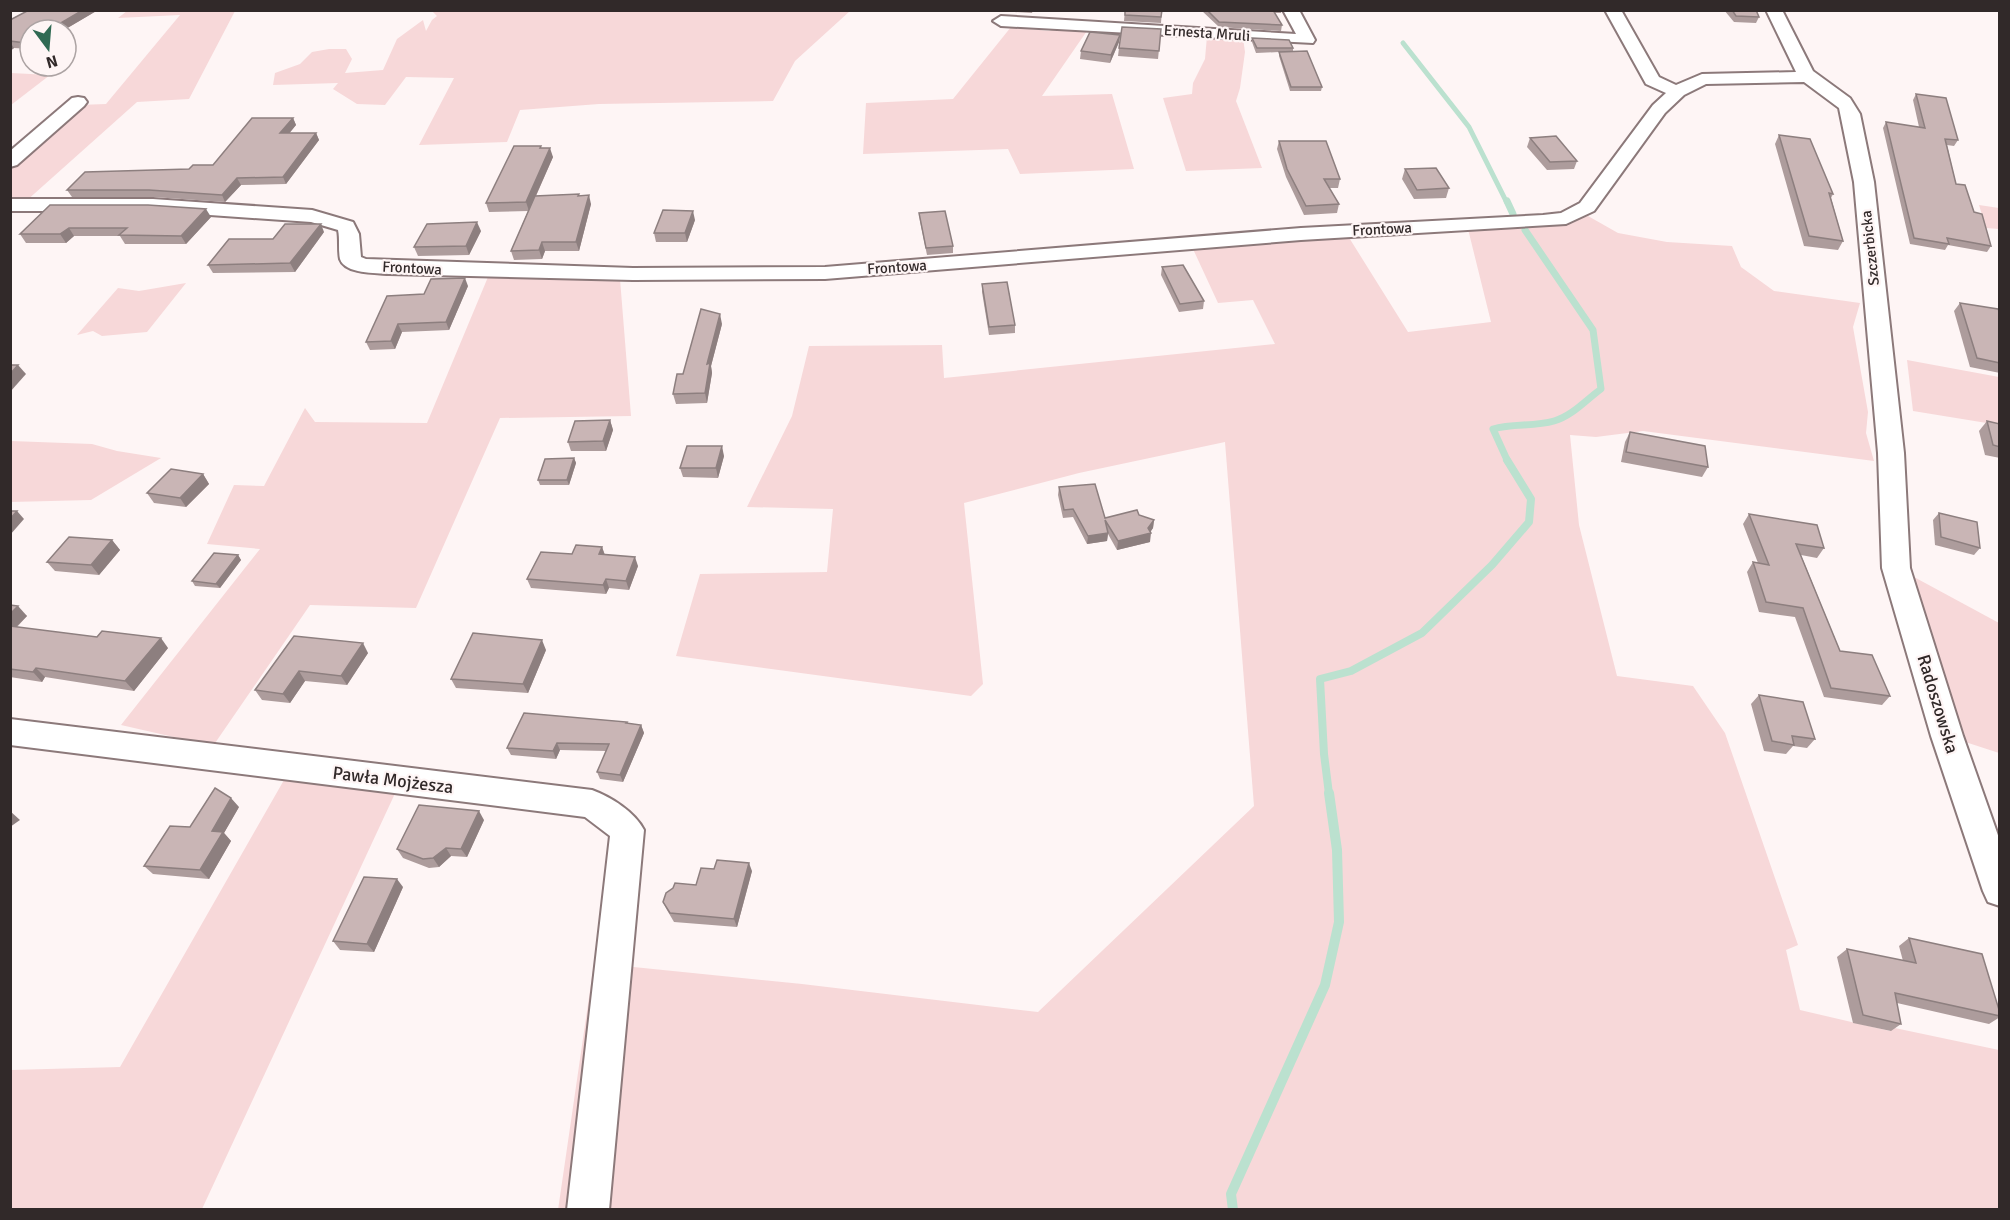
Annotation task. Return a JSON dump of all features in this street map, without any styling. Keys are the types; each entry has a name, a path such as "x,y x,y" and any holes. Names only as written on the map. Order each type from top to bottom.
{"street":[{"name":"Ernesta Mruli","path":"1001,21 1307,40 1291,10"},
{"path":"1613,10 1652,80 1677,92"},
{"name":"Szczerbicka","path":"1774,10 1809,77 1840,98 1849,106 1851,114 1864,182 1891,453 1892,515"},
{"name":"Frontowa","path":"10,206 153,204 312,216 346,226 351,234 351,260 361,265 388,268 633,274 803,273 967,263 1301,234 1566,218 1587,207 1659,109 1677,92 1702,79 1809,77"},
{"path":"10,161 78,102"},
{"name":"Radoszowska","path":"1892,515 1896,567 1947,736 2000,891"},
{"name":"Pawła Mojżesza","path":"10,732 592,804 627,830 588,1209"}],"shaded area":[{"path":"127,11 235,11 189,99 137,102 25,202 11,201 10,165 78,105 106,104 180,15 118,18"},
{"path":"432,11 850,11 795,61 773,101 599,104 520,110 507,142 419,145 454,78 406,77 385,105 357,104 333,89 338,83 273,85 275,73 300,64 312,52 329,49 346,49 352,59 345,73 383,70 397,39 423,20 426,31 437,16"},
{"path":"1011,27 1049,31 1062,27 1089,28 1042,96 1112,94 1134,169 1020,174 1008,149 863,154 866,103 953,99"},
{"path":"1207,36 1243,38 1245,52 1236,101 1262,168 1186,171 1163,98 1192,94 1193,83 1205,59"},
{"path":"11,73 18,73 18,78 46,78 11,105"},
{"path":"1979,205 1999,208 1999,229 1986,228"},
{"path":"1588,216 1618,233 1667,242 1732,246 1741,267 1774,291 1860,303 1853,327 1868,412 1866,433 1874,461 1643,431 1596,437 1570,435 1579,525 1617,676 1693,686 1725,733 1798,945 1786,950 1800,1010 1890,1031 1890,1027 1999,1050 1999,1209 558,1210 594,963 802,984 1038,1012 1254,806 1225,442 1079,473 964,503 983,684 971,696 676,656 700,574 827,572 833,509 747,507 792,416 809,346 942,345 944,378 1275,344 1253,300 1218,303 1193,249 1348,236 1408,332 1491,322 1468,229 1528,228 1558,224"},
{"path":"488,277 620,279 631,416 500,418 416,608 310,605 213,746 121,725 260,549 207,544 234,485 264,486 305,408 315,422 427,423"},
{"path":"186,283 147,332 102,336 93,331 77,335 118,288 139,291"},
{"path":"1907,360 1999,377 1999,425 1913,411"},
{"path":"11,441 92,444 117,451 161,458 91,500 11,502"},
{"path":"1914,577 1999,623 1999,753 1947,736"},
{"path":"288,773 398,787 202,1209 11,1210 11,1070 120,1067"}],"building":[{"path":"29,10 83,10 69,18 18,18 18,42 10,41 10,20"},
{"path":"1125,10 1162,10 1161,17 1125,15"},
{"path":"1207,10 1273,10 1282,25 1219,22"},
{"path":"1732,10 1756,10 1759,17 1736,16"},
{"path":"1122,27 1161,29 1159,51 1119,48"},
{"path":"1090,32 1120,35 1111,55 1081,51"},
{"path":"1252,38 1289,40 1293,48 1257,48"},
{"path":"1307,51 1322,87 1291,87 1279,52"},
{"path":"1916,94 1946,98 1958,140 1945,139 1956,184 1965,185 1974,212 1982,214 1991,246 1947,238 1949,244 1914,238 1886,122 1925,128"},
{"path":"252,118 293,118 280,133 316,133 283,177 237,178 222,195 149,190 67,190 85,172 189,169 193,165 213,165"},
{"path":"1779,135 1810,139 1833,194 1829,193 1843,241 1809,236"},
{"path":"1556,136 1577,161 1550,162 1530,138"},
{"path":"1279,141 1326,141 1340,179 1324,179 1339,204 1306,206 1287,169"},
{"path":"514,146 550,148 526,202 486,203"},
{"path":"1436,168 1449,188 1417,190 1405,169"},
{"path":"579,194 578,196 589,195 576,242 542,242 539,250 511,251 535,196"},
{"path":"50,205 148,205 206,209 181,236 119,235 127,228 69,228 60,234 20,234"},
{"path":"663,210 693,211 685,233 654,233"},
{"path":"945,211 953,246 926,248 919,213"},
{"path":"477,222 466,246 414,247 427,224"},
{"path":"285,224 321,224 290,263 208,265 229,239 273,239"},
{"path":"1183,265 1204,301 1180,304 1162,267"},
{"path":"465,278 446,322 398,324 391,341 366,342 387,296 424,294 431,279"},
{"path":"1007,282 1015,325 989,327 982,284"},
{"path":"1960,303 1998,309 2000,313 2000,363 1977,358"},
{"path":"701,309 720,314 707,364 710,363 705,393 673,394 677,374 683,374"},
{"path":"10,365 18,365 10,374"},
{"path":"610,420 603,441 568,442 575,421"},
{"path":"1987,421 2000,424 2000,447 1993,445"},
{"path":"1630,432 1705,446 1708,467 1626,452"},
{"path":"687,446 722,446 716,468 680,468"},
{"path":"574,458 567,480 538,480 545,459"},
{"path":"171,469 203,474 180,498 147,493"},
{"path":"1095,484 1105,518 1137,510 1139,515 1154,520 1148,528 1151,533 1118,541 1105,520 1108,533 1088,536 1073,509 1064,510 1059,487"},
{"path":"10,511 17,511 10,519"},
{"path":"1939,513 1977,522 1980,548 1941,537"},
{"path":"1749,514 1817,525 1824,548 1796,544 1840,651 1872,655 1890,696 1831,688 1803,608 1766,602 1753,562 1769,565"},
{"path":"69,537 112,540 91,565 47,562"},
{"path":"576,545 602,547 599,554 635,557 626,581 606,579 603,585 527,579 541,552 572,554"},
{"path":"214,553 238,555 216,584 192,581"},
{"path":"10,605 18,606 10,614"},
{"path":"10,626 97,637 102,631 161,638 125,681 36,668 33,672 10,669"},
{"path":"473,633 542,640 523,684 451,679"},
{"path":"294,636 363,643 341,676 299,671 283,694 255,690"},
{"path":"1759,695 1803,702 1815,739 1792,736 1794,745 1772,741"},
{"path":"524,713 641,725 620,775 597,772 609,744 557,743 553,751 507,748"},
{"path":"215,788 231,798 212,831 223,832 200,870 144,866 170,826 190,827"},
{"path":"419,805 479,811 461,849 446,848 433,858 423,859 397,849"},
{"path":"717,860 749,863 734,919 670,913 663,902 666,893 673,888 675,883 696,885 701,868 714,869"},
{"path":"364,877 397,879 367,944 333,941"},
{"path":"1909,938 1982,954 2000,1016 1895,993 1901,1024 1863,1015 1847,949 1916,963"}],"waterway":[{"path":"1403,43 1469,127 1507,203"},
{"path":"1507,201 1513,214"},
{"path":"1507,461 1493,429 1561,419 1601,389 1593,330 1525,230"},
{"path":"1329,794 1324,754 1320,679 1351,671 1422,633 1492,565 1529,522 1531,499 1507,461"},
{"path":"1233,1210 1231,1194 1325,985 1339,922 1337,850 1329,793"}]}
